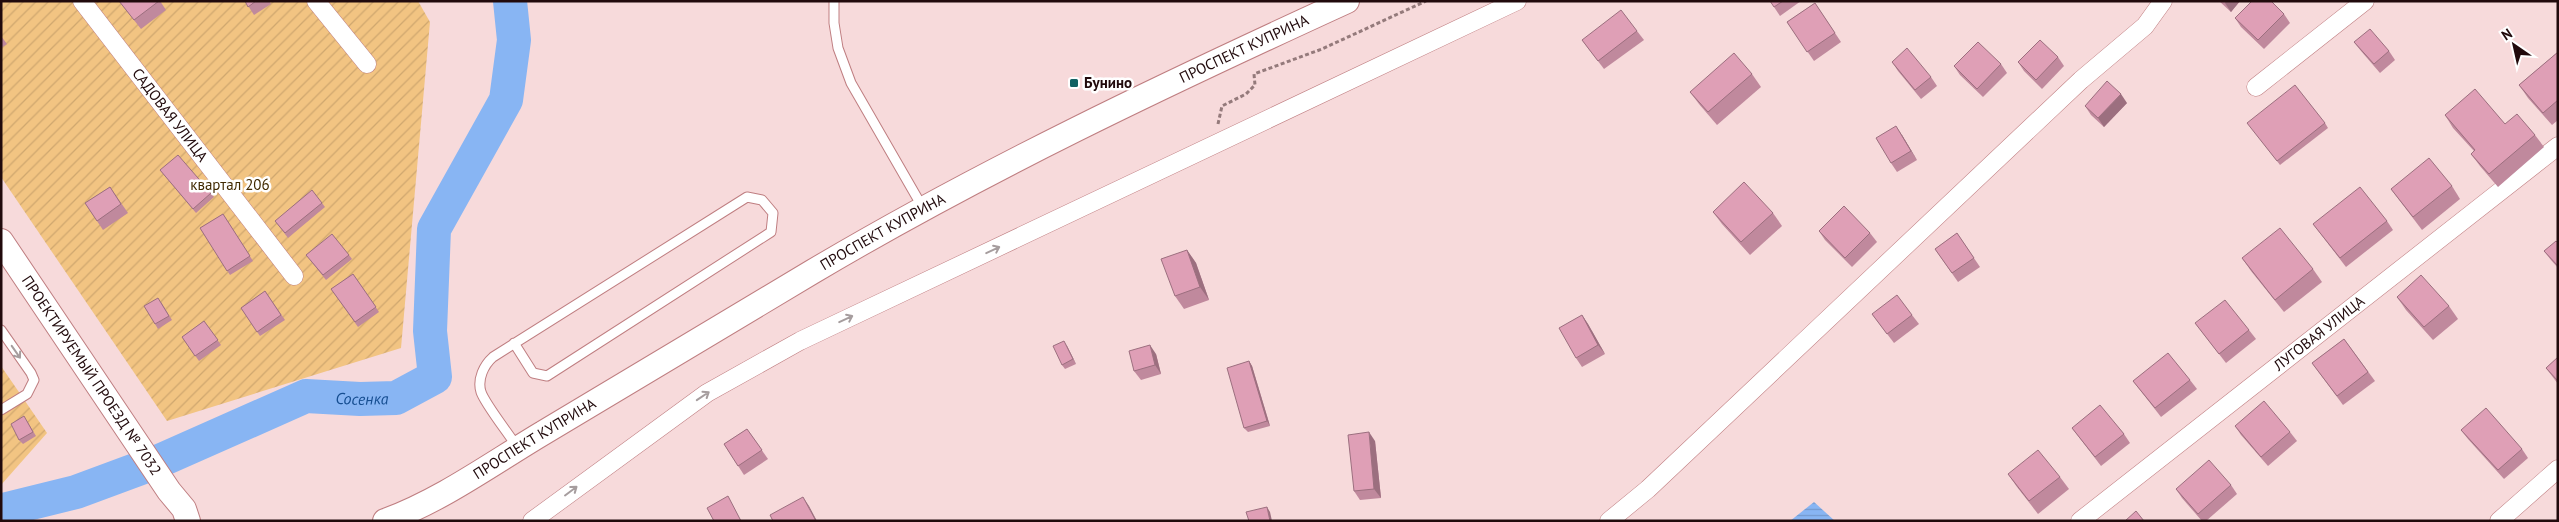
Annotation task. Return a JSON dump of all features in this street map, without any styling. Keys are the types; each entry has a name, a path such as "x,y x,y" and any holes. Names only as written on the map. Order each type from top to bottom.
{"main road":[{"name":"ПРОСПЕКТ КУПРИНА","path":"385,521 438,499 518,448 924,208 1079,128 1348,1"},
{"name":"ПРОЕКТИРУЕМЫЙ ПРОЕЗД № 7032","path":"1,241 169,491 192,517"},
{"name":"ПРОСПЕКТ КУПРИНА","path":"418,521 438,499"}],"street":[{"name":"САДОВАЯ УЛИЦА","path":"82,1 294,276"},
{"path":"316,1 367,64"},
{"path":"532,521 707,393 800,341 1517,1"},
{"path":"1609,521 1648,489 2081,80 2145,26 2163,1"},
{"path":"2256,87 2365,1"},
{"name":"ЛУГОВАЯ УЛИЦА","path":"2080,521 2558,146"},
{"path":"2499,521 2558,469"}],"lane":[{"path":"834,1 834,23 838,48 851,83 924,208"},
{"path":"514,344 533,373 548,376 770,232 773,213 762,200 747,198 514,344 487,363 480,377 481,391 518,448"},
{"path":"1,330 34,380 28,394 1,410"}],"path":[{"path":"1224,140 1218,126 1222,106 1246,94 1255,85 1254,74 1322,49 1426,1"}],"green space":[{"name":"квартал 206","path":"1,1 418,1 430,22 401,348 167,421 1,177"},
{"path":"1,366 47,433 1,485"}],"water":[{"path":"1814,502 1835,521 1790,521"}],"building":[{"path":"119,1 159,1 134,20"},
{"path":"245,1 256,1 248,7"},
{"path":"1770,1 1783,1 1774,7"},
{"path":"2252,1 2271,1 2284,14 2258,40 2235,18"},
{"path":"1815,3 1835,33 1807,52 1787,22"},
{"path":"1621,10 1637,31 1598,61 1582,40"},
{"path":"2370,29 2389,51 2374,64 2354,42"},
{"path":"2040,40 2058,57 2036,80 2018,62"},
{"path":"1978,42 2001,64 1977,89 1954,66"},
{"path":"1907,48 1931,77 1915,90 1892,62"},
{"path":"2558,52 2558,100 2543,113 2519,85"},
{"path":"1734,53 1752,74 1708,112 1690,92"},
{"path":"2107,81 2121,94 2098,118 2085,106"},
{"path":"2295,85 2325,123 2277,161 2247,123"},
{"path":"2475,89 2505,124 2517,114 2535,135 2489,174 2471,154 2475,150 2445,115"},
{"path":"1896,126 1911,151 1891,163 1876,138"},
{"path":"178,155 211,193 193,209 160,170"},
{"path":"2429,158 2452,186 2413,217 2391,189"},
{"path":"1744,182 1773,213 1741,242 1713,212"},
{"path":"110,187 121,204 97,221 85,203"},
{"path":"2360,187 2387,221 2340,258 2313,224"},
{"path":"312,190 322,203 285,233 275,221"},
{"path":"1844,206 1870,233 1845,258 1819,231"},
{"path":"223,214 250,256 227,271 200,228"},
{"path":"2280,228 2313,269 2275,300 2242,258"},
{"path":"1957,233 1974,258 1952,273 1935,249"},
{"path":"332,234 349,255 323,275 306,255"},
{"path":"2556,241 2558,243 2558,266 2544,251"},
{"path":"1187,250 1200,287 1175,296 1161,259"},
{"path":"353,274 376,307 355,322 331,289"},
{"path":"2421,275 2449,306 2424,327 2397,297"},
{"path":"265,291 281,315 257,332 241,308"},
{"path":"1897,295 1912,315 1887,334 1872,314"},
{"path":"158,298 169,316 155,324 144,306"},
{"path":"2225,300 2249,330 2219,354 2195,323"},
{"path":"1582,315 1598,345 1576,358 1559,328"},
{"path":"204,321 218,340 195,356 182,337"},
{"path":"2344,339 2368,372 2337,396 2312,363"},
{"path":"1064,341 1073,359 1062,365 1053,346"},
{"path":"1150,345 1155,365 1134,371 1129,351"},
{"path":"2168,353 2190,380 2155,408 2133,381"},
{"path":"2558,357 2558,381 2546,368"},
{"path":"1249,361 1267,421 1244,428 1227,368"},
{"path":"2264,401 2290,432 2261,457 2235,426"},
{"path":"2100,405 2124,434 2095,457 2072,428"},
{"path":"2486,408 2522,449 2498,470 2461,430"},
{"path":"24,416 33,432 19,440 11,424"},
{"path":"747,429 762,450 738,466 724,444"},
{"path":"1369,432 1374,489 1354,491 1348,435"},
{"path":"2038,450 2060,477 2029,501 2008,474"},
{"path":"2209,460 2231,485 2198,514 2176,489"},
{"path":"728,496 741,521 714,521 707,508"},
{"path":"803,497 816,521 773,521 770,515"},
{"path":"1267,507 1270,521 1249,521 1246,512"},
{"path":"2136,511 2144,521 2125,521"}],"waterway":[{"name":"Сосенка","path":"1,514 3,510 76,492 157,462 306,396 360,399 396,398 435,377 430,331 434,229 506,100 514,40 510,1"}],"place":[{"name":"Бунино","path":"1074,83"}]}
